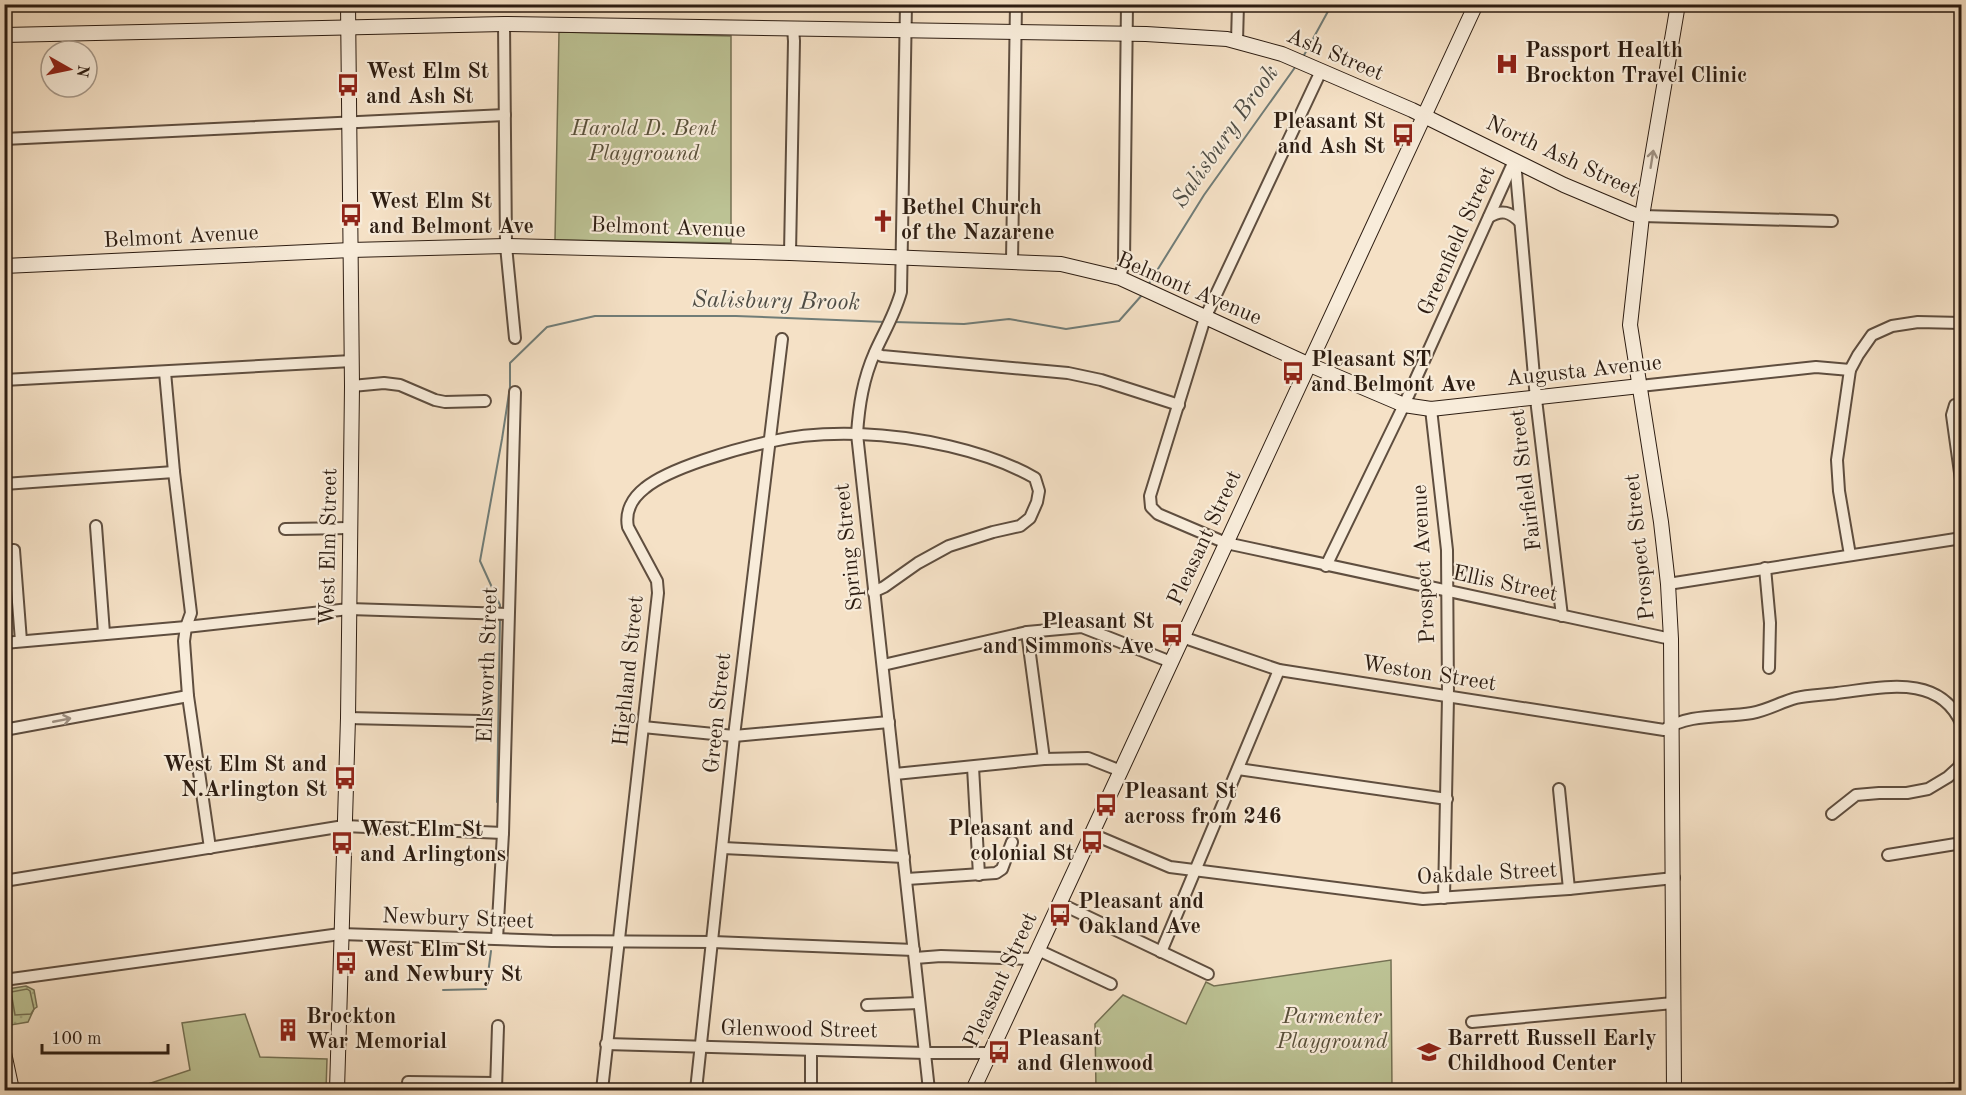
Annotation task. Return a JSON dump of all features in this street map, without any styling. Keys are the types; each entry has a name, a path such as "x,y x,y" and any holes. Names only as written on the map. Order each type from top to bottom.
{"street":[{"name":"West Elm Street","path":"337,1090 351,528 352,361 348,4"},
{"name":"Spring Street","path":"906,4 901,292 888,328 874,353 861,392 857,434 929,1090"},
{"path":"1012,261 1016,4"},
{"path":"1120,278 1124,261 1127,4"},
{"path":"1237,41 1238,4"},
{"name":"Pleasant Street","path":"973,1090 1476,4"},
{"name":"Prospect Street","path":"1674,1090 1674,878 1671,639 1668,584 1630,324 1642,216 1678,4"},
{"name":"Ash Street","path":"4,35 504,24 1126,34 1217,38 1237,41 1300,61 1412,110 1423,117"},
{"path":"504,24 506,246 515,338"},
{"path":"790,253 793,28"},
{"path":"874,353 882,356 1068,373 1101,380 1179,405 1205,318 1321,70"},
{"path":"4,139 505,115"},
{"name":"North Ash Street","path":"1423,117 1564,185 1633,214 1832,221"},
{"name":"Greenfield Street","path":"1326,566 1404,405 1515,160"},
{"name":"Fairfield Street","path":"1515,160 1536,399 1562,616"},
{"path":"1489,216 1504,211 1520,222"},
{"name":"Belmont Avenue","path":"4,266 351,250 506,246 790,253 1061,264 1120,278 1310,365"},
{"path":"1850,555 1839,491 1838,460 1850,370 1857,355 1872,335 1892,326 1918,322 1962,323"},
{"name":"Green Street","path":"696,1090 734,736 782,339"},
{"path":"4,380 352,361"},
{"name":"Augusta Avenue","path":"1310,365 1404,405 1431,409 1816,367 1850,370"},
{"path":"165,372 191,613 184,641 188,696 210,848"},
{"path":"352,386 392,384 410,388 427,397 445,402 484,401"},
{"name":"Ellsworth Street","path":"497,939 503,833 502,614 513,536 515,392"},
{"name":"Ellis Street","path":"1179,405 1150,496 1151,507 1158,514 1226,543 1671,639"},
{"path":"1958,406 1952,415 1962,487"},
{"name":"Prospect Avenue","path":"1431,409 1448,550 1447,799 1444,898"},
{"name":"Highland Street","path":"602,1090 658,592 657,581 628,527 627,518 632,502 645,487 670,473 716,456 770,441 857,434 953,447 993,458 1035,478 1039,491 1030,518 1020,526 949,546 873,592"},
{"path":"4,484 174,472"},
{"path":"96,526 104,633"},
{"path":"285,529 351,528"},
{"path":"1668,584 1962,538"},
{"path":"4,551 14,550 21,641"},
{"path":"1765,568 1770,623 1769,668"},
{"path":"4,643 186,627 349,609 502,614"},
{"path":"883,665 1027,632 1082,627 1171,662"},
{"path":"1027,632 1044,759"},
{"name":"Weston Street","path":"1182,637 1279,670 1644,728 1664,730 1683,720 1752,713 1796,698 1876,687 1900,687 1929,691 1943,698 1955,711 1962,725"},
{"path":"1161,952 1279,670"},
{"path":"4,730 188,696"},
{"path":"348,718 479,721"},
{"path":"643,727 734,736 889,722"},
{"path":"1832,814 1856,795 1907,793 1928,789 1959,767 1962,757"},
{"path":"895,774 1044,759 1088,758 1121,771"},
{"path":"973,767 979,875"},
{"path":"1238,769 1447,799"},
{"path":"1559,789 1569,889"},
{"path":"4,881 344,826 503,833"},
{"name":"Oakdale Street","path":"1092,834 1170,867 1403,897 1444,898 1569,889 1674,878"},
{"path":"907,879 996,873 1002,869 1012,842"},
{"path":"1888,855 1962,843"},
{"path":"723,848 904,856"},
{"path":"1059,903 1208,974"},
{"name":"Newbury Street","path":"4,980 340,934 619,942 713,942 941,957 1036,954"},
{"path":"1036,954 1111,984"},
{"path":"867,1005 919,1003"},
{"path":"1472,1022 1673,1003"},
{"path":"408,1082 496,1087 498,1026"},
{"name":"Glenwood Street","path":"606,1044 991,1053"},
{"path":"811,1050 811,1090"},
{"path":"4,1053 12,1090"},
{"path":"1945,1090 1962,1088"}],"green space":[{"name":"Harold D. Bent Playground","path":"559,32 731,36 731,243 555,240"},
{"name":"Parmenter Playground","path":"1391,960 1392,1090 1096,1090 1095,1024 1123,995 1186,1024 1206,982 1214,986"},
{"path":"26,986 34,990 37,1007 28,1022 11,1025 6,991"},
{"path":"27,989 30,991 34,1009 31,1014 15,1015 11,992"},
{"path":"245,1014 260,1057 327,1059 326,1090 143,1090 142,1086 190,1070 182,1023"}],"waterway":[{"name":"Salisbury Brook","path":"1303,57 1332,4"},
{"name":"Salisbury Brook","path":"1148,285 1204,195 1296,66"},
{"name":"Salisbury Brook","path":"894,322 964,324 1009,319 1066,329 1119,321 1142,295"},
{"name":"Salisbury Brook","path":"500,610 500,605 480,561 510,387 510,363 547,327 595,316 736,316 886,322"},
{"name":"Salisbury Brook","path":"497,802 500,618"},
{"name":"Salisbury Brook","path":"443,990 486,989 491,951"}],"place":[{"name":"Passport Health Brockton Travel Clinic","path":"1507,64"},
{"name":"West Elm St and Ash St","path":"348,85"},
{"name":"Pleasant St and Ash St","path":"1403,135"},
{"name":"West Elm St and Belmont Ave","path":"351,215"},
{"name":"Bethel Church of the Nazarene","path":"883,221"},
{"name":"Pleasant ST and Belmont Ave","path":"1293,373"},
{"name":"Pleasant St and Simmons Ave","path":"1172,635"},
{"name":"West Elm St and N.Arlington St","path":"345,778"},
{"name":"Pleasant St across from 246","path":"1106,805"},
{"name":"Pleasant and colonial St","path":"1092,842"},
{"name":"West Elm St and Arlingtons","path":"342,843"},
{"name":"Pleasant and Oakland Ave","path":"1060,915"},
{"name":"West Elm St and Newbury St","path":"346,963"},
{"name":"Brockton War Memorial","path":"288,1030"},
{"name":"Pleasant and Glenwood","path":"999,1052"},
{"name":"Barrett Russell Early Childhood Center","path":"1429,1052"}]}
